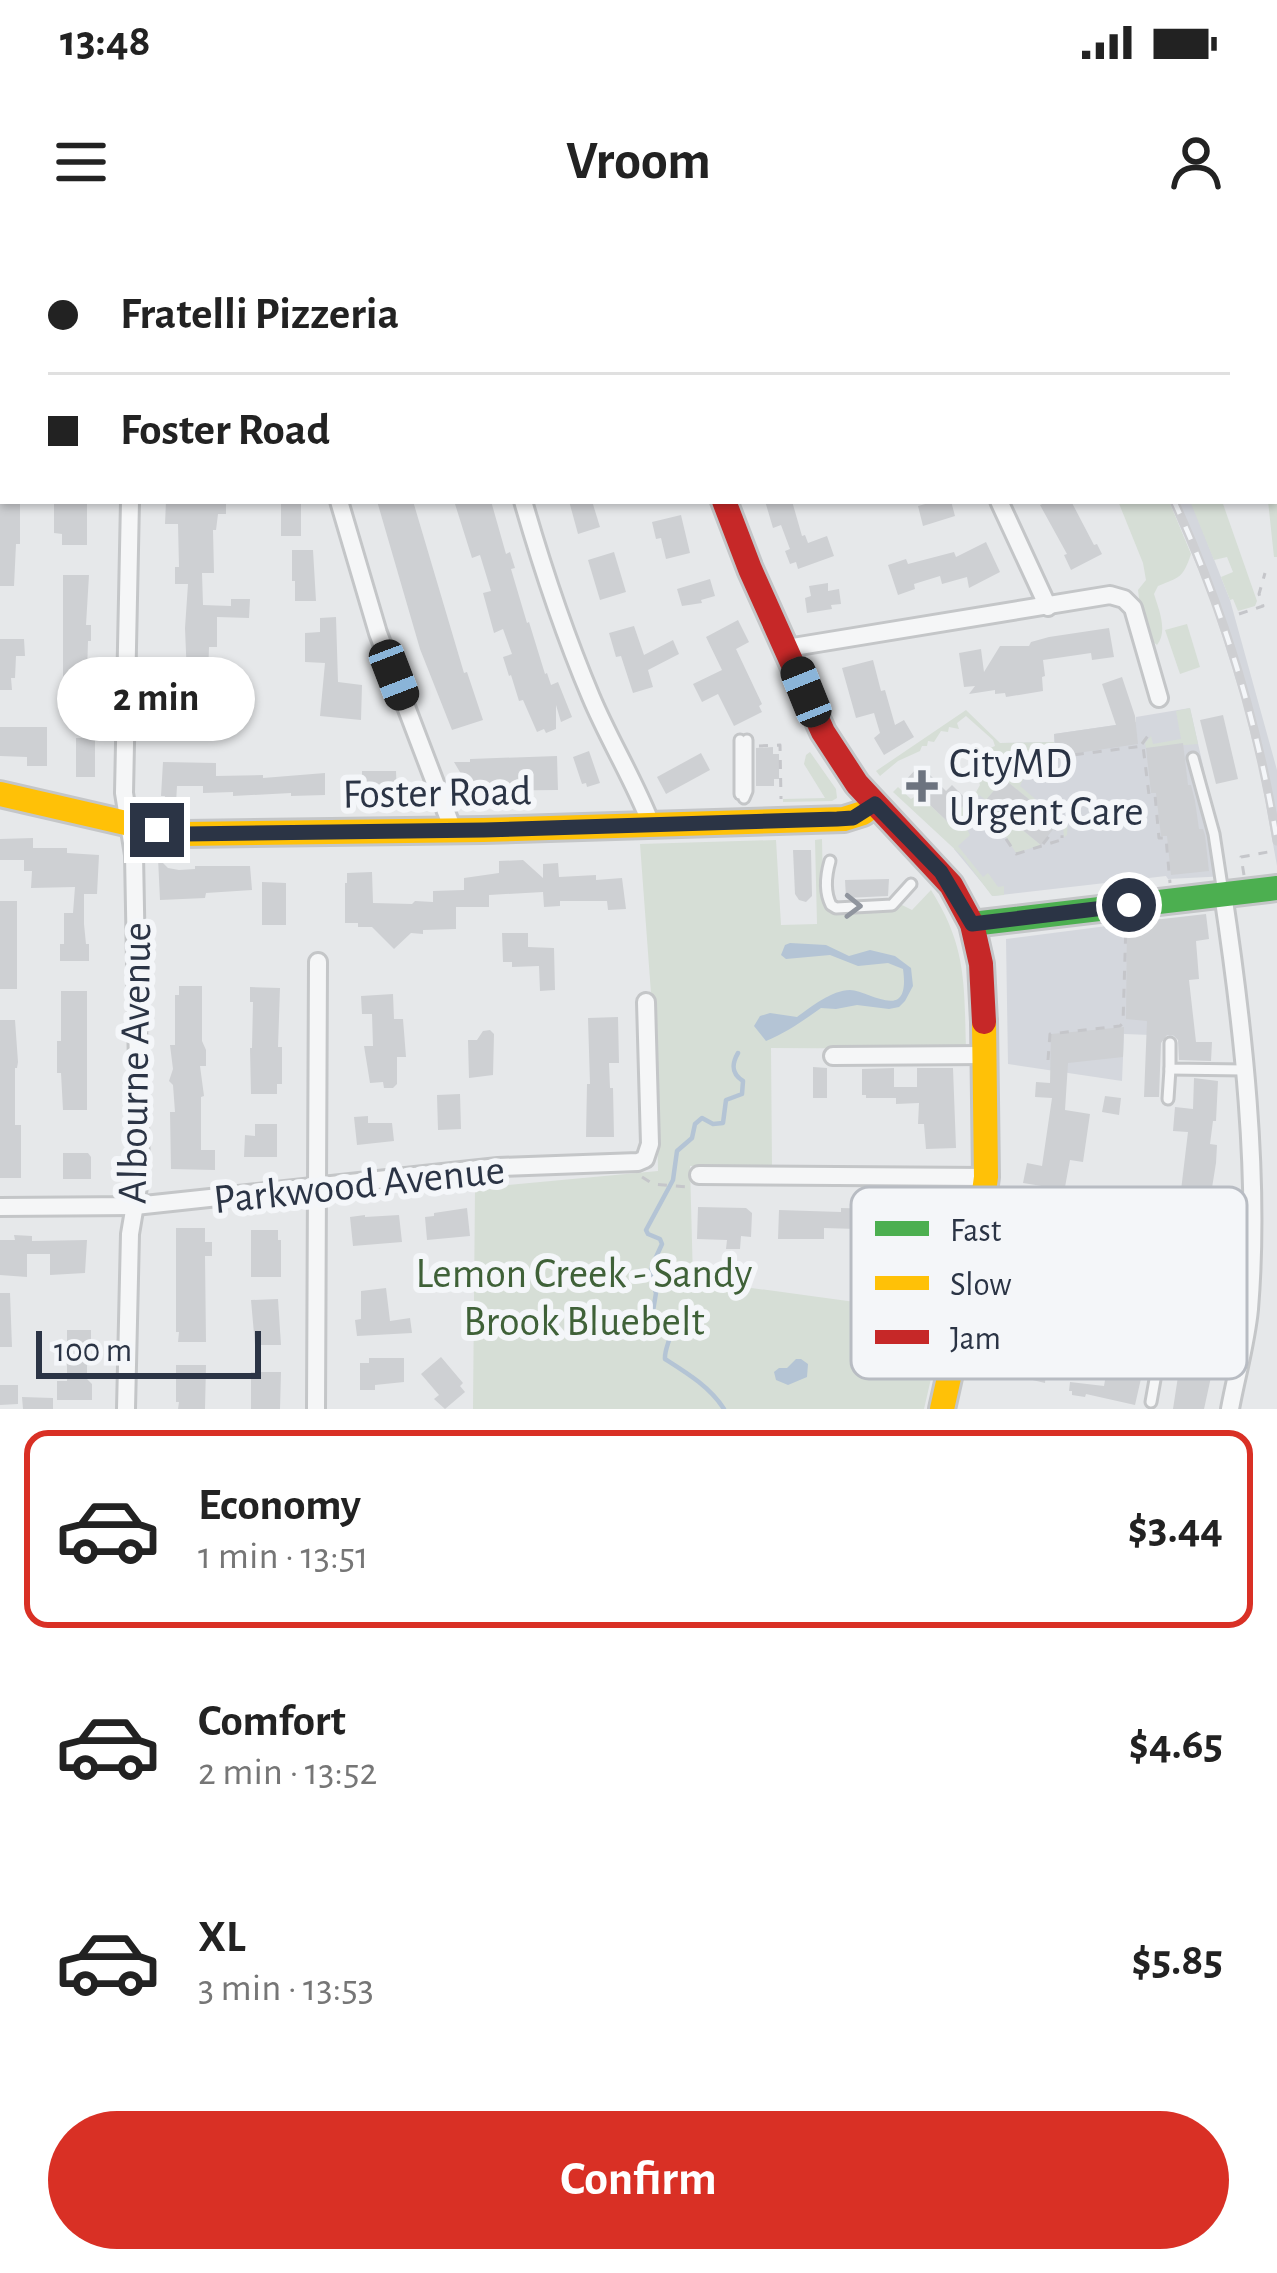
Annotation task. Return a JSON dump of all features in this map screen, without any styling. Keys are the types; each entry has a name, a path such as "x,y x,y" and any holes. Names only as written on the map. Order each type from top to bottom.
{"street":[{"name":"Albourne Avenue","path":"126,1409 130,1234 140,1175 134,855 124,794 130,504"},
{"path":"340,504 378,633 453,830"},
{"path":"524,504 562,625 652,824"},
{"path":"725,504 823,732 855,781 941,872 972,924 981,964 985,1187"},
{"path":"1000,504 1048,608"},
{"path":"787,648 1110,596 1124,599 1132,608 1159,698"},
{"name":"Foster Road","path":"0,794 185,834 844,819 875,804"},
{"path":"972,924 1238,888 1277,888"},
{"path":"1238,888 1234,964 1251,1198 1247,1322"},
{"path":"316,1409 318,962"},
{"path":"643,1165 650,1144 646,1002"},
{"path":"833,1056 985,1055"},
{"name":"Parkwood Avenue","path":"0,1207 135,1206 498,1167 643,1165"},
{"path":"695,1181 986,1177"},
{"path":"942,1409 949,1379"},
{"path":"1230,1409 1236,1379"}],"lane":[{"path":"742,796 746,742"},
{"path":"1193,758 1214,834 1238,888"},
{"path":"830,861 827,895 836,908 892,905 911,884"},
{"path":"1168,1099 1170,1042"},
{"path":"1170,1069 1244,1070"},
{"path":"1151,1402 1155,1379"}],"path":[{"path":"1239,614 1263,606 1259,594 1265,573"},
{"path":"1057,757 1141,745 1150,734"},
{"path":"746,742 780,745 781,804"},
{"path":"1141,745 1149,795 1155,795 1159,838 1166,838 1170,884"},
{"path":"986,809 1015,853 1040,847 1064,839 1062,828 1058,825 1040,847"},
{"path":"1238,888 1241,857 1268,852"},
{"path":"1048,1060 1050,1034 1123,1023 1126,920"},
{"path":"643,1165 645,1181 658,1185 695,1181"}],"shaded area":[{"path":"1170,504 1192,504 1230,600 1277,770 1277,866 1242,699 1209,594"},
{"path":"1190,708 1228,876 1166,876 993,896 954,849 1000,743 1054,742 1054,734 1136,722 1136,717"},
{"path":"1161,919 1178,1036 1124,1034 1122,1081 1008,1064 1006,939"}],"green space":[{"path":"1119,504 1170,504 1191,554 1183,572 1158,586 1154,594 1162,627 1157,645 1140,606 1138,590 1146,580"},
{"path":"1191,504 1223,504 1255,606 1238,611 1221,577 1233,572 1227,557 1214,560"},
{"path":"1268,504 1277,504 1274,557"},
{"path":"1187,624 1200,667 1180,674 1165,630"},
{"path":"1190,708 1198,744 1146,748 1151,736 1153,744 1181,739 1176,711"},
{"path":"966,710 1000,743 1054,742 1052,759 1027,763 1020,786 1060,820 1068,815 1067,835 1004,779 986,800 979,795 965,825 970,835 958,846 983,877 988,873 998,887 1004,886 1004,895 992,896 962,856 893,792 898,787 911,799 920,803 924,799 951,825 961,815 958,811 967,801 967,792 974,796 980,785 993,740 966,716 957,723 959,729 941,731 934,742 928,741 880,776 876,771"},
{"path":"810,752 836,789 837,798 783,802 825,798 804,764"},
{"path":"990,803 1041,845 1016,853"},
{"name":"Lemon Creek - Sandy Brook Bluebelt","path":"822,839 823,892 829,908 876,912 900,904 912,910 931,890 957,948 964,985 966,1049 771,1048 772,1167 690,1166 693,1280 851,1301 851,1379 931,1379 924,1409 473,1409 475,1188 658,1171 656,1061 640,844 776,840 781,925 817,924 815,840"}],"water":[{"path":"790,943 826,945 849,956 870,950 895,956 911,968 913,986 899,1007 821,1008 766,1041 754,1026 760,1016 797,1017 822,1000 850,990 895,1000 904,986 903,969 888,963 858,966 830,955 786,959 781,955"},
{"path":"796,1359 808,1364 807,1377 788,1385 776,1380 774,1372"}],"building":[{"path":"0,504 20,504 14,586 0,586"},
{"path":"54,504 87,504 87,545 62,545 62,534 54,533"},
{"path":"166,504 226,504 226,514 218,514 213,530 214,573 202,573 203,605 231,606 231,599 250,599 249,618 217,617 217,647 209,647 213,711 180,712 182,677 187,677 188,584 175,584 178,524 165,524"},
{"path":"281,504 301,504 301,536 281,536"},
{"path":"378,504 414,504 464,673 483,720 452,730 420,649"},
{"path":"455,504 492,504 545,674 551,685 558,682 572,717 561,722 556,705 556,729 537,732 523,700 519,701 503,657 512,654 503,629 494,633 483,593 491,591 480,555 472,558"},
{"path":"570,504 593,504 600,527 578,534"},
{"path":"766,504 793,504 802,536 808,543 827,536 834,556 798,569 796,562 790,564 781,525 773,528"},
{"path":"952,504 955,516 923,526 918,506"},
{"path":"1073,504 1102,554 1071,570 1040,505"},
{"path":"681,515 690,553 666,559 652,522"},
{"path":"986,542 1000,572 969,588 967,577 942,584 940,576 898,595 888,565 954,552 956,557"},
{"path":"292,550 313,550 316,601 295,601"},
{"path":"614,552 626,592 600,600 588,560"},
{"path":"63,575 89,575 86,703 63,703"},
{"path":"710,579 715,596 682,606 677,589"},
{"path":"828,583 828,591 839,589 841,604 807,613 809,586"},
{"path":"336,617 338,682 362,685 361,720 320,716 325,663 305,662 305,633 320,632 320,618"},
{"path":"738,620 749,642 736,649 762,712 734,726 718,694 702,702 693,684 722,670 706,637"},
{"path":"634,626 644,655 673,640 679,654 648,670 653,687 633,693 609,633"},
{"path":"1109,628 1114,657 1092,660 1091,653 1043,660 1043,691 1006,697 995,690 969,694 975,686 964,687 959,653 981,649 984,672 1000,646 1029,646 1049,637"},
{"path":"0,639 24,639 25,656 16,656 12,690 0,690"},
{"path":"873,660 895,725 904,720 914,737 884,755 874,738 880,733 874,713 856,718 842,668"},
{"path":"1122,677 1138,744 1057,756 1054,734 1116,725 1102,684"},
{"path":"1223,715 1238,779 1216,784 1200,720"},
{"path":"0,727 47,727 47,766 27,766 27,757 0,756"},
{"path":"76,738 95,738 95,777 76,777"},
{"path":"1183,743 1209,871 1171,875 1167,836 1161,836 1156,793 1151,793 1146,748"},
{"path":"773,747 773,754 779,754 779,779 774,779 774,786 756,786 756,748"},
{"path":"589,751 600,783 587,787 573,757"},
{"path":"701,753 710,770 666,794 657,777"},
{"path":"557,756 558,790 471,791 471,779 464,779 454,762 470,759"},
{"path":"163,762 216,763 216,776 325,773 325,795 233,796 233,792 203,793 203,786 177,786 176,803 164,802"},
{"path":"923,768 946,791 952,785 968,801 951,825 905,781"},
{"path":"362,771 396,771 397,796 362,793"},
{"path":"1004,779 1058,823 1041,845 986,800"},
{"path":"33,838 33,848 99,855 97,894 84,894 89,961 60,961 64,913 73,913 75,887 31,888 32,871 24,871 24,860 0,860 0,839"},
{"path":"793,850 811,850 812,896 806,902 795,894"},
{"path":"158,858 168,868 179,870 250,866 252,890 160,900"},
{"path":"523,860 543,878 543,864 558,863 559,877 622,878 626,909 608,910 607,901 560,901 560,906 544,907 543,892 489,895 489,907 456,907 456,929 411,933 394,949 372,927 345,923 347,873 372,872 373,903 412,904 433,902 433,891 464,890 464,878 499,873 499,861"},
{"path":"889,879 888,896 846,898 845,880"},
{"path":"262,882 286,883 286,925 262,925"},
{"path":"0,901 17,901 17,989 0,989"},
{"path":"1206,914 1209,939 1196,941 1199,979 1189,980 1196,1042 1212,1042 1211,1061 1179,1060 1178,1040 1167,1035 1161,1043 1159,1097 1144,1097 1147,1021 1126,1019 1127,923"},
{"path":"502,933 528,933 528,947 554,948 555,990 540,991 539,966 512,967 512,962 503,962"},
{"path":"179,986 202,986 206,1066 200,1066 204,1096 201,1150 215,1150 215,1170 171,1169 170,1112 175,1112 169,1081 173,1069 170,1045 175,1045"},
{"path":"250,987 280,988 282,1084 277,1084 277,1094 251,1094"},
{"path":"61,991 87,991 87,1110 63,1110 61,1073 57,1073"},
{"path":"393,994 394,1019 403,1019 406,1057 397,1057 397,1084 384,1088 383,1082 370,1083 364,1046 373,1046 372,1014 362,1014 361,996"},
{"path":"618,1017 619,1063 609,1063 614,1137 586,1137 588,1018"},
{"path":"0,1020 15,1020 15,1125 21,1125 21,1178 0,1178"},
{"path":"1124,1027 1123,1057 1068,1063 1065,1110 1090,1114 1083,1162 1070,1160 1065,1187 1023,1183 1027,1163 1042,1166 1052,1098 1035,1097 1036,1082 1050,1083 1051,1034"},
{"path":"490,1030 494,1034 493,1075 469,1078 468,1040 477,1040"},
{"path":"813,1067 827,1068 827,1098 813,1098"},
{"path":"894,1068 894,1087 917,1087 917,1068 953,1068 956,1148 926,1149 924,1124 918,1124 919,1103 896,1104 896,1098 862,1095 862,1069"},
{"path":"1194,1078 1218,1081 1210,1144 1217,1145 1212,1187 1181,1187 1188,1132 1173,1131 1175,1107 1193,1109"},
{"path":"460,1094 461,1129 438,1130 437,1095"},
{"path":"1105,1096 1121,1098 1119,1115 1102,1112"},
{"path":"368,1116 368,1123 392,1123 394,1141 357,1145 354,1117"},
{"path":"255,1124 277,1124 277,1157 244,1157 245,1135 255,1136"},
{"path":"63,1153 88,1153 91,1179 63,1179"},
{"path":"698,1207 746,1208 752,1213 751,1237 741,1236 740,1249 726,1249 727,1240 697,1239"},
{"path":"467,1208 470,1236 427,1240 425,1217"},
{"path":"841,1208 851,1208 851,1229 824,1228 824,1239 778,1239 779,1210 841,1212"},
{"path":"399,1215 402,1242 353,1246 350,1217"},
{"path":"176,1228 205,1228 205,1242 212,1242 212,1256 205,1256 206,1342 178,1342"},
{"path":"251,1230 278,1230 281,1277 251,1277"},
{"path":"14,1235 32,1236 32,1241 87,1240 85,1273 50,1275 50,1254 27,1254 27,1277 0,1275 0,1240 15,1240"},
{"path":"386,1288 390,1321 410,1318 412,1333 357,1336 361,1291"},
{"path":"0,1293 10,1293 12,1347 0,1347"},
{"path":"278,1299 281,1345 255,1345 251,1300"},
{"path":"67,1330 91,1330 87,1379 92,1384 92,1400 57,1400 57,1381 67,1381"},
{"path":"441,1357 465,1392 445,1409 421,1374"},
{"path":"369,1358 404,1358 404,1382 360,1390 360,1363 369,1363"},
{"path":"176,1365 206,1365 205,1409 178,1409"},
{"path":"251,1372 281,1372 280,1409 251,1409"},
{"path":"1105,1379 1141,1379 1135,1405 1069,1391 1070,1382 1104,1386"},
{"path":"1178,1379 1211,1379 1204,1409 1173,1409"},
{"path":"0,1385 18,1385 18,1404 0,1405"},
{"path":"22,1397 53,1398 53,1409 23,1409"}],"waterway":[{"path":"724,1409 705,1387 665,1359 670,1327 652,1317 656,1293 652,1266 662,1244 646,1230 673,1180 677,1151 692,1138 695,1124 702,1118 723,1123 726,1100 742,1094 743,1081 734,1069 738,1053"}],"railway":[{"path":"1175,504 1237,667 1277,841"}],"traffic: fast":[{"path":"972,924 1277,888"}],"traffic: slow":[{"path":"0,794 185,834 844,819 875,804"},
{"path":"984,1022 985,1187"},
{"path":"942,1409 949,1379"}],"traffic: jam":[{"path":"725,504 823,732 857,784 951,885 972,924 981,964 984,1022"}],"place":[{"name":"CityMD Urgent Care","path":"922,786"}],"route":[{"path":"157,830 185,834 484,830 837,819 853,818 875,804 941,872 972,924 1129,905"}]}
